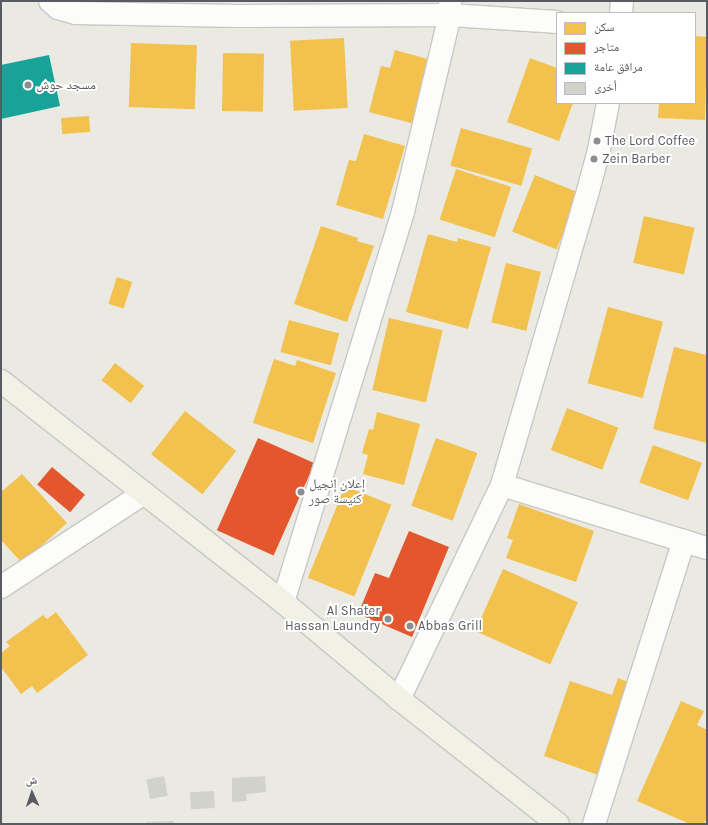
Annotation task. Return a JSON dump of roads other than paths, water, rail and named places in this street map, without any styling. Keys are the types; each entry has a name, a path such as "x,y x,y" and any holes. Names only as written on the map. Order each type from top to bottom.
{"main road":[{"path":"1,381 283,602 399,699 558,824"}],"street":[{"path":"50,1 58,8 76,13 238,8 450,8 556,22"},
{"path":"620,12 622,1"},
{"path":"283,602 403,212 450,8"},
{"path":"399,699 502,485 590,184 608,104"},
{"path":"502,485 707,548"},
{"path":"1,587 144,493"},
{"path":"594,824 684,541"}],"place":[{"name":"مسجد حوش","path":"28,85"},
{"name":"The Lord Coffee","path":"597,141"},
{"name":"Zein Barber","path":"594,159"},
{"name":"إعلان إنجيل كنيسة صور","path":"301,492"},
{"name":"Al Shater Hassan Laundry","path":"388,619"},
{"name":"Abbas Grill","path":"410,626"}]}
